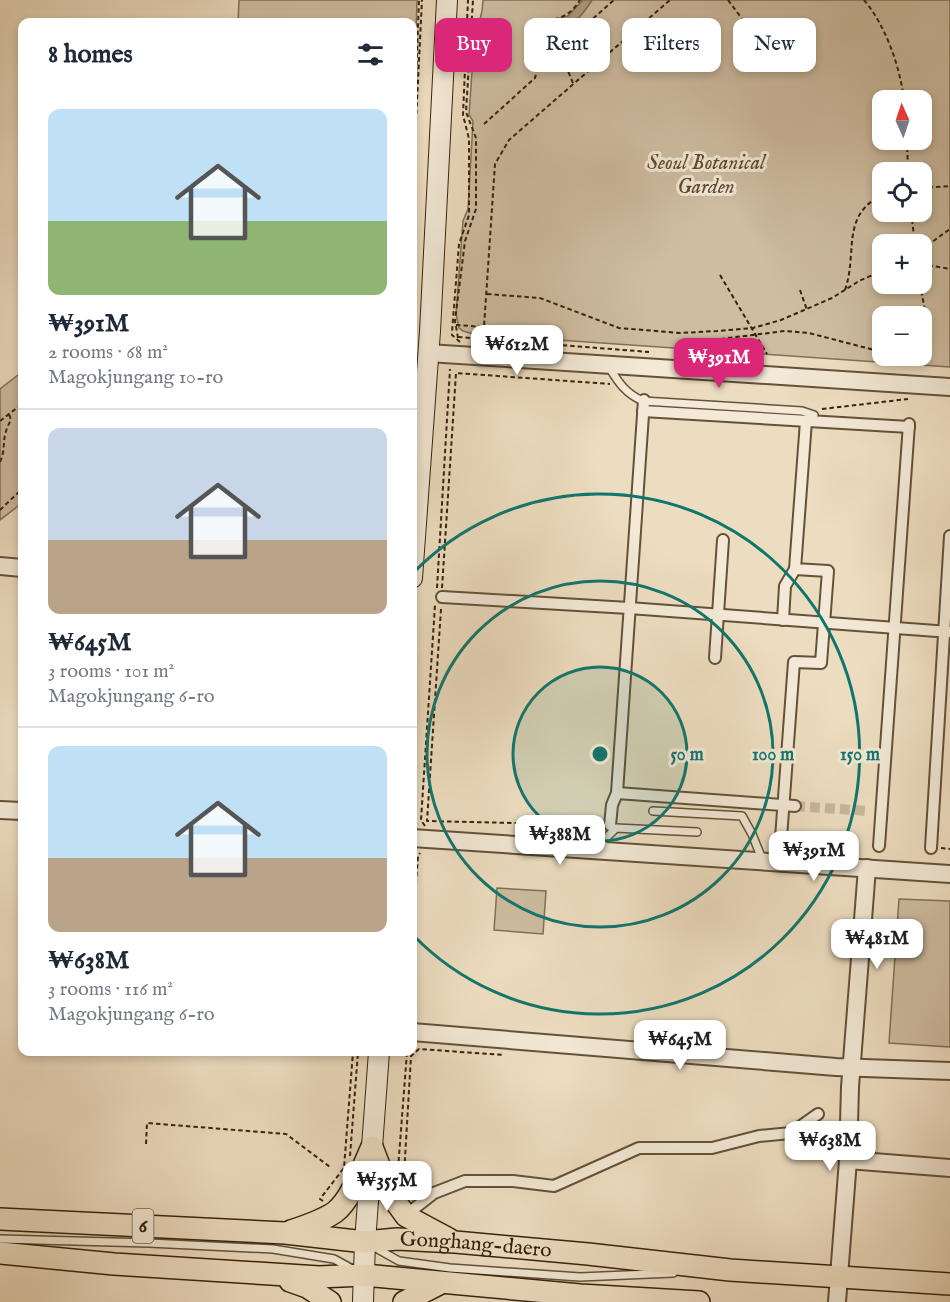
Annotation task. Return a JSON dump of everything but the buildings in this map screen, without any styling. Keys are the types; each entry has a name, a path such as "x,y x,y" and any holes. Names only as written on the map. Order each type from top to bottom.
{"main road":[{"path":"417,508 428,353 447,0"},
{"path":"363,1302 365,1242 379,1056"},
{"path":"285,1233 326,1218 337,1211 352,1188 372,1147"},
{"path":"372,1147 390,1194 406,1216 455,1242"},
{"name":"Gonghang-daero","path":"0,1219 285,1233 365,1242 397,1239 455,1242 730,1270 950,1284"},
{"name":"Gonghang-daero","path":"0,1253 114,1264 273,1275 318,1277 364,1275 699,1302"},
{"path":"273,1275 307,1287 330,1302"},
{"path":"404,1302 442,1283"}],"street":[{"path":"428,353 950,387"},
{"path":"610,825 612,805 617,793 643,404 909,426 879,846"},
{"path":"783,620 785,586 795,569 809,418"},
{"path":"931,848 947,632 950,536"},
{"path":"715,658 723,540"},
{"path":"0,566 18,568"},
{"path":"781,837 794,662 821,663 828,571 795,569"},
{"path":"442,597 629,608 947,632"},
{"path":"617,793 795,806"},
{"path":"0,810 18,811"},
{"path":"869,811 881,812"},
{"path":"418,843 593,850 950,874"},
{"path":"837,1302 867,868"},
{"path":"417,1032 852,1068 950,1071"},
{"path":"413,1210 434,1193 465,1181 513,1181 554,1186 639,1148 712,1148 759,1136 791,1133 818,1114"},
{"path":"848,1160 950,1168"}],"lane":[{"path":"608,365 620,384 631,396 643,404"},
{"path":"653,811 742,816 763,862"},
{"path":"593,850 616,828 698,832"},
{"path":"0,1239 273,1249 334,1259 364,1275"},
{"path":"365,1242 399,1261 450,1268 580,1277 730,1270"}],"path":[{"path":"417,64 420,0"},
{"path":"417,91 420,0"},
{"path":"468,0 463,115 469,139 469,215 459,244 452,332 459,342 456,325 465,241 476,209 476,138 466,111 473,0"},
{"path":"557,18 566,16 580,0"},
{"path":"594,18 614,0"},
{"path":"456,325 484,327 495,164 509,140 670,0"},
{"path":"728,0 742,18"},
{"path":"864,0 879,23 889,46 902,90"},
{"path":"484,124 535,78 537,72"},
{"path":"568,72 573,83"},
{"path":"932,187 950,186"},
{"path":"845,290 851,271 852,230 861,211 872,201"},
{"path":"932,242 950,229"},
{"path":"932,266 950,269"},
{"path":"720,275 767,354"},
{"path":"486,294 540,298 619,328 680,333 753,328 781,320 807,310 872,276"},
{"path":"800,290 807,310"},
{"path":"683,341 757,336 785,331 808,333 872,349"},
{"path":"452,332 457,335"},
{"path":"821,409 914,399"},
{"path":"0,421 18,408"},
{"path":"0,462 2,436 11,420 9,414"},
{"path":"0,510 18,493"},
{"path":"425,826 427,821"},
{"path":"417,1051 504,1055"},
{"path":"336,1186 324,1202 320,1199 344,1168 352,1056"},
{"path":"350,1158 358,1056"},
{"path":"397,1175 407,1056"},
{"path":"411,1056 404,1175 413,1210"},
{"path":"146,1144 147,1123 286,1134 330,1167"}],"green space":[{"path":"239,0 417,0 416,18 238,18"},
{"name":"Seoul Botanical Garden","path":"483,0 950,0 950,367 932,366 932,306 872,306 872,362 473,334 463,331 459,328 456,314 463,221 468,209 473,121 469,115 472,72 512,72 512,18 480,18"},
{"path":"18,375 18,506 0,520 0,389"},
{"path":"497,888 546,891 543,934 494,930"},
{"path":"899,899 950,901 950,1047 889,1043"}],"shaded area":[{"path":"583,0 592,0 579,18 560,18 568,16"}],"tunnel":[{"path":"795,806 869,811"}]}
